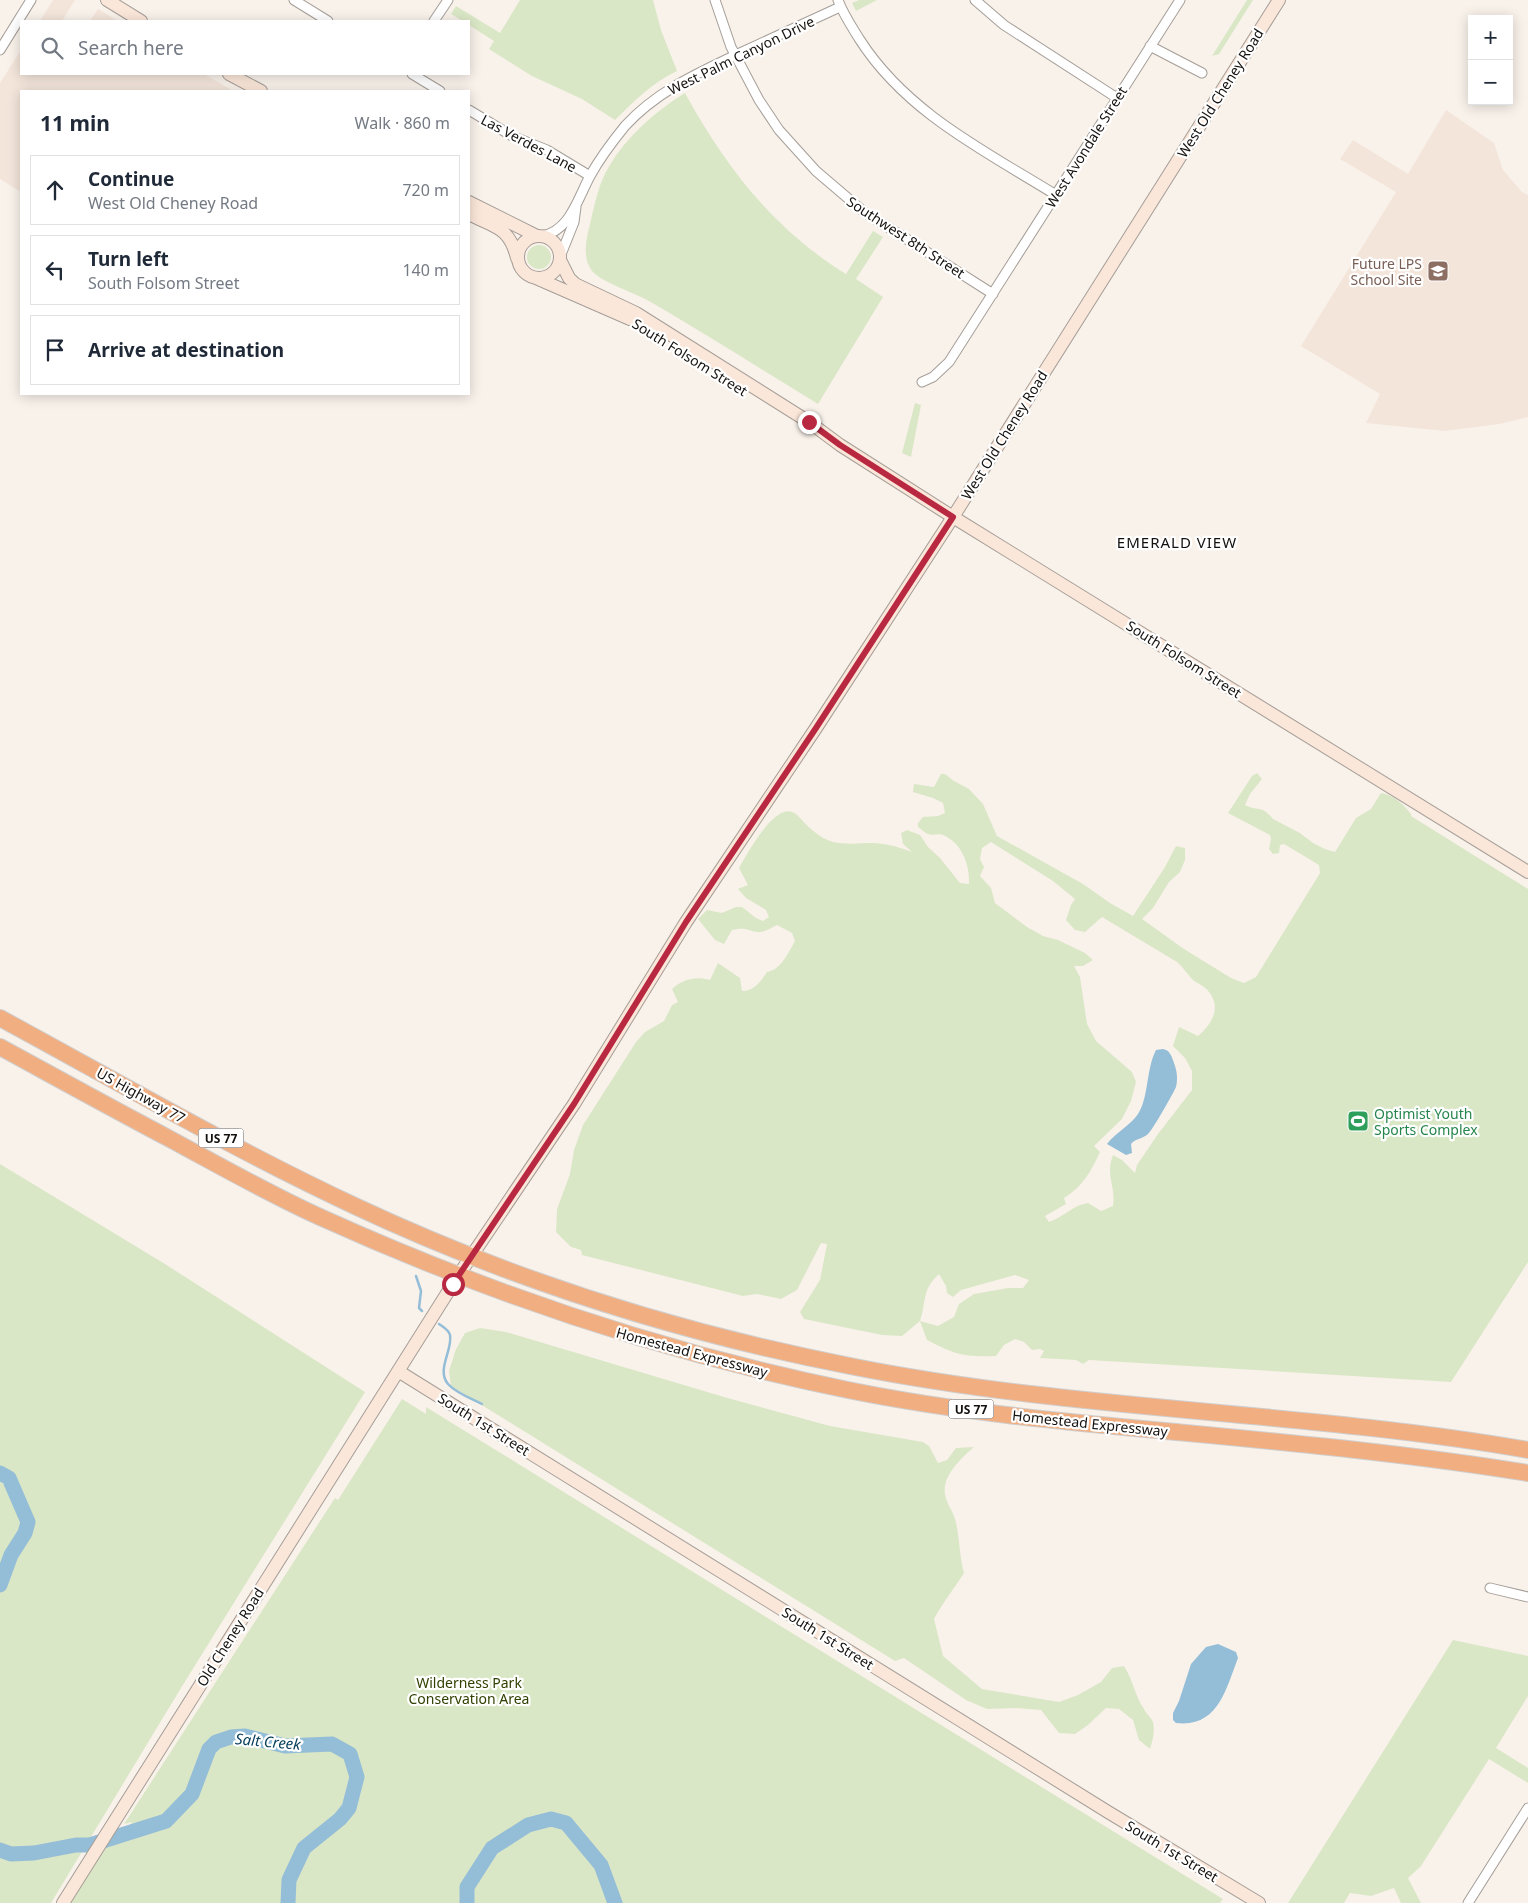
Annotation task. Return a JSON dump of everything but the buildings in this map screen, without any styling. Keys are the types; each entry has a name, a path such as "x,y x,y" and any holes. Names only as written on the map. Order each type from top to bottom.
{"highway":[{"name":"US Highway 77","path":"0,1018 303,1181 359,1208 447,1245"},
{"name":"US Highway 77","path":"0,1047 252,1184 318,1216 430,1264"},
{"name":"Homestead Expressway","path":"447,1245 573,1293 636,1313 749,1344 857,1368 1006,1391 1416,1433 1528,1450"},
{"name":"Homestead Expressway","path":"430,1264 567,1316 639,1338 776,1374 852,1391 928,1404 1039,1418 1374,1452 1459,1462 1528,1473"}],"street":[{"path":"0,50 31,0"},
{"path":"106,0 139,20"},
{"path":"294,0 307,3 327,20"},
{"path":"435,20 448,0"},
{"name":"Southwest 8th Street","path":"715,0 735,56 759,100 779,130 816,171 864,212 993,294"},
{"path":"975,0 1004,26 1117,98"},
{"name":"West Avondale Street","path":"922,382 933,377 949,362 1180,0"},
{"name":"West Old Cheney Road","path":"398,1371 458,1276 574,1104 727,859 816,728 953,517 1279,0"},
{"path":"839,3 852,28 876,64 911,100 938,122 1056,195"},
{"name":"West Palm Canyon Drive","path":"540,236 548,235 560,228 577,205 590,176 606,150 646,106 664,92 690,77 839,3"},
{"path":"1150,46 1202,73"},
{"path":"231,75 259,90"},
{"path":"414,75 438,90"},
{"name":"Las Verdes Lane","path":"470,111 512,136 547,150 590,176"},
{"path":"470,202 553,241 557,246 560,259 554,272 543,278 536,278 523,272 512,241 507,234 499,228 470,214"},
{"name":"West Palm Canyon Drive","path":"560,259 574,222 577,205"},
{"path":"517,258 521,246 531,237 540,236"},
{"name":"South Folsom Street","path":"560,259 569,278 575,284 636,313 809,422 840,445 953,517 1528,872"},
{"name":"South Folsom Street","path":"536,278 624,316 805,429 840,445"},
{"name":"Old Cheney Road","path":"63,1903 398,1371"},
{"name":"South 1st Street","path":"398,1371 1108,1812 1259,1903"},
{"path":"1490,1588 1528,1597"},
{"path":"1468,1903 1528,1808"}],"shaded area":[{"path":"53,0 75,0 63,20 41,20"},
{"path":"98,9 116,20 91,20"},
{"path":"20,52 20,75 206,75 231,90 20,90 20,191 0,179 0,83"},
{"name":"Future LPS School Site","path":"1446,110 1494,143 1503,170 1522,192 1528,195 1528,417 1499,424 1445,431 1366,423 1380,394 1301,346 1396,192 1340,159 1353,140 1408,174"}],"green space":[{"path":"520,0 653,0 661,30 677,71 651,87 615,120 582,99 532,76 489,49 494,41 470,26 470,20 461,20 451,14 456,6 500,33"},
{"path":"859,0 877,0 856,11 852,3"},
{"path":"1247,0 1253,0 1219,54 1212,56"},
{"path":"685,93 717,146 753,194 796,237 820,256 846,274 873,231 883,237 856,279 883,297 818,404 649,301 596,275 589,266 586,254 587,236 599,188 611,163 639,129 661,109"},
{"path":"539,245 548,248 551,257 548,266 539,269 530,266 527,257 530,248"},
{"path":"915,403 921,405 911,457 902,453"},
{"path":"1257,773 1262,779 1250,794 1245,805 1265,811 1273,819 1325,849 1335,852 1356,818 1371,809 1381,793 1398,800 1411,816 1528,889 1528,1262 1451,1382 1089,1360 1083,1364 1076,1360 1040,1358 1044,1351 1040,1349 1032,1350 1024,1342 1015,1339 1004,1345 996,1356 960,1354 927,1340 920,1321 902,1336 882,1335 804,1319 800,1312 820,1280 827,1244 821,1243 797,1290 781,1299 757,1294 743,1296 582,1255 581,1250 571,1247 556,1232 557,1209 570,1174 574,1150 583,1125 636,1042 645,1032 664,1021 672,1005 678,1002 672,989 690,979 710,980 718,963 740,978 742,991 746,991 760,982 767,972 776,968 787,956 795,941 792,933 777,925 760,932 743,929 732,930 724,944 715,940 698,919 707,910 722,913 736,907 742,907 763,921 769,917 766,910 746,898 738,889 748,885 739,868 764,830 781,813 789,811 797,815 818,834 833,842 848,844 880,843 912,852 903,844 901,833 907,830 920,835 928,847 940,858 960,883 969,884 968,869 964,855 955,843 943,835 928,834 918,827 918,823 923,817 938,816 945,813 943,803 913,792 914,784 934,787 941,774 945,774 969,789 983,804 997,836 1083,884 1133,916 1165,867 1176,846 1185,848 1185,860 1180,872 1169,882 1153,908 1142,919 1184,949 1231,978 1244,983 1256,977 1320,873 1319,865 1284,844 1280,845 1279,853 1273,854 1269,849 1270,835 1228,813 1252,776","holes":["991,842 1053,881 1075,899 1066,920 1075,930 1085,932 1102,917 1177,962 1193,980 1207,990 1215,1004 1213,1016 1207,1027 1198,1036 1179,1027 1173,1046 1185,1058 1192,1071 1192,1090 1158,1134 1137,1165 1135,1173 1122,1160 1113,1155 1110,1169 1114,1199 1113,1206 1101,1211 1088,1203 1078,1206 1049,1222 1045,1216 1066,1204 1064,1198 1076,1189 1085,1178 1100,1152 1094,1146 1122,1119 1131,1101 1136,1082 1132,1072 1096,1041 1087,1024 1080,977 1074,966 1083,966 1093,960 1085,953 1058,940 1043,936 1027,927 995,903 991,888 980,876 984,867 980,859 982,848","939,1274 946,1286 947,1293 953,1297 961,1290 1015,1275 1029,1280 1023,1288 1008,1288 974,1294 959,1304 954,1317 938,1326 920,1321 929,1286"]},
{"path":"0,1164 165,1264 365,1392 181,1688 51,1903 0,1903"},
{"path":"480,1328 506,1332 724,1397 830,1426 923,1442 929,1446 938,1463 947,1460 956,1448 974,1447 954,1468 945,1487 948,1504 957,1526 964,1573 934,1619 943,1656 982,1689 1059,1702 1078,1695 1101,1682 1112,1668 1124,1666 1141,1704 1153,1722 1154,1729 1150,1749 1139,1740 1133,1720 1119,1709 1106,1708 1075,1734 1059,1733 1041,1710 1016,1708 987,1709 966,1700 904,1658 895,1661 451,1386 449,1371 456,1349 465,1333"},
{"name":"Wilderness Park Conservation Area","path":"402,1399 426,1414 426,1407 1223,1899 1220,1903 71,1903 105,1847 120,1842 132,1822 124,1824 335,1498 338,1500"},
{"path":"1453,1640 1528,1656 1528,1696 1496,1748 1528,1768 1528,1783 1489,1759 1421,1866 1408,1878 1421,1903 1401,1903 1394,1888 1371,1896 1350,1893 1344,1903 1288,1903"}],"water":[{"path":"1163,1049 1169,1052 1176,1069 1176,1087 1150,1131 1146,1136 1131,1144 1132,1153 1126,1155 1107,1144 1138,1114 1144,1100 1156,1050"},
{"path":"1218,1644 1236,1652 1238,1658 1224,1694 1211,1713 1202,1719 1190,1723 1176,1723 1173,1720 1173,1713 1191,1664 1206,1647"}],"waterway":[{"path":"416,1276 421,1291 419,1308 422,1311"},
{"path":"439,1324 450,1335 444,1366 445,1378 448,1384 464,1396 482,1404"},
{"name":"Salt Creek","path":"0,1473 9,1478 28,1522 25,1533 11,1555 0,1585"},
{"name":"Salt Creek","path":"0,1850 11,1854 34,1853 76,1845 90,1845 166,1821 192,1794 209,1749 216,1742 231,1737 245,1736 285,1746 332,1744 350,1754 357,1777 349,1808 340,1819 304,1848 289,1880 288,1903"},
{"name":"Salt Creek","path":"467,1903 467,1887 492,1848 528,1825 551,1819 566,1823 601,1865 615,1903"}],"place":[{"name":"Future LPS School Site","path":"1438,271"},
{"name":"Optimist Youth Sports Complex","path":"1358,1121"}],"district":[{"name":"EMERALD VIEW","path":"1177,542"}],"route":[{"path":"453,1284 574,1104 686,922 816,728 953,517 840,445 809,422"}]}
